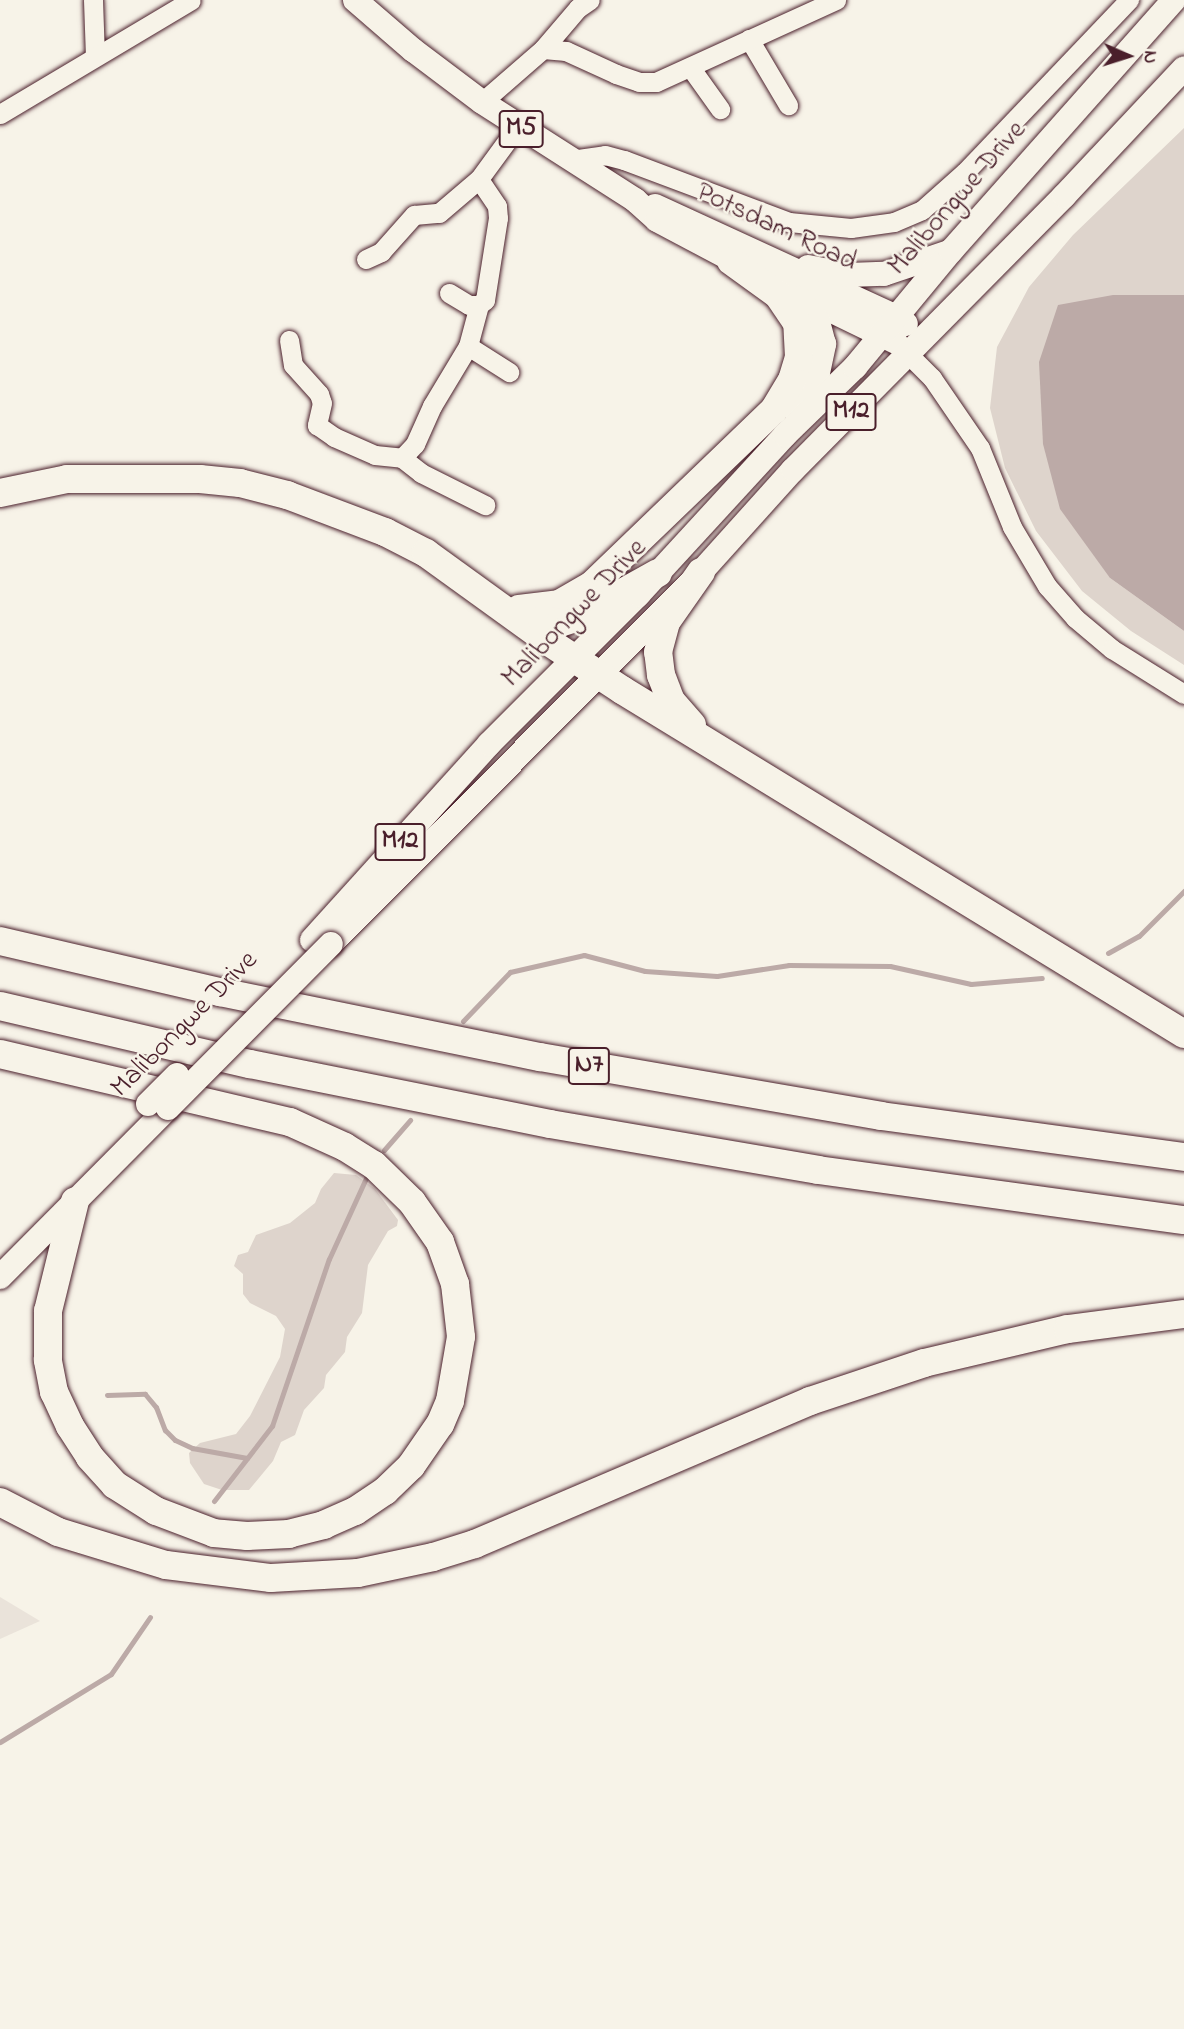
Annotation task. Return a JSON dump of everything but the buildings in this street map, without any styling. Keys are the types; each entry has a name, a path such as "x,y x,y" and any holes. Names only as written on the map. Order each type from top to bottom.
{"highway":[{"path":"519,609 559,604 592,585 774,410 792,380 799,357 796,323 778,295 731,261"},
{"path":"0,493 67,478 157,477 240,484 287,495 385,532 426,553 599,675 1184,1034"},
{"path":"701,572 666,622 658,652 661,675 671,701 708,742"},
{"path":"477,588 549,623 560,623 604,606 658,573"},
{"name":"N7","path":"0,941 302,1010 552,1060 881,1116 1184,1157"},
{"name":"N7","path":"0,1006 250,1064 562,1126 857,1176 1184,1220"},
{"path":"0,1054 290,1122 345,1147 374,1165 412,1202 440,1242 455,1284 461,1338 450,1401 440,1424 411,1466 385,1491 355,1511 324,1525 289,1534 247,1536 214,1533 156,1511 115,1485 90,1457 70,1426 54,1392 48,1360 48,1311 59,1257 75,1201"},
{"path":"0,1520 18,1527 58,1532 166,1565 232,1575 322,1576 398,1566 475,1544 810,1401 868,1380 1010,1341 1116,1321 1184,1314"},
{"path":"0,1502 58,1532"}],"main road":[{"name":"Potsdam Road","path":"355,0 413,50 482,102 517,127 635,200 657,220 795,293 913,331 914,348"},
{"name":"Malibongwe Drive","path":"321,942 489,744 575,659 785,435 855,366 951,251 1174,0"},
{"name":"Malibongwe Drive","path":"0,1253 158,1106 321,942 599,675 701,572 793,470 1064,196 1184,68"},
{"name":"Potsdam Road","path":"635,200 688,219 889,325"},
{"path":"760,256 819,270 869,275 912,267 951,251"},
{"path":"785,435 823,358 824,344 818,321 795,293"},
{"name":"Malibongwe Drive","path":"0,1277 75,1201 158,1106"}],"street":[{"path":"93,0 95,56"},
{"path":"0,114 191,0"},
{"path":"482,102 543,49 578,8 590,0"},
{"path":"543,49 576,54 639,82 656,82 836,0"},
{"path":"571,160 590,155 615,157 789,222 851,228 894,222 922,210 965,173 1129,0"},
{"path":"749,39 788,105"},
{"path":"690,67 720,109"},
{"path":"366,259 381,252 414,215 439,213 479,179 517,127"},
{"path":"402,458 415,444 432,406 468,346 479,306 485,300 498,218 497,206 479,179"},
{"path":"449,293 469,305 479,306"},
{"path":"289,340 293,365 319,394 322,403 317,425 334,437 375,455 402,458 421,473 485,505"},
{"path":"468,346 509,372"},
{"path":"914,348 927,373 980,448 1012,527 1047,586 1075,618 1103,642 1184,694"}],"shaded area":[{"path":"1184,128 1184,295 1113,295 1110,578 1184,631 1184,665 1131,631 1082,591 1036,531 1005,468 990,408 997,347 1029,287 1073,235"},
{"path":"1113,295 1184,295 1184,631 1110,578 1060,509 1043,444 1039,362 1058,305"},
{"path":"334,1173 356,1175 375,1189 398,1220 397,1226 388,1231 368,1265 362,1313 347,1337 345,1352 326,1375 324,1388 304,1410 295,1435 281,1442 273,1461 249,1490 222,1490 204,1484 190,1463 189,1453 200,1443 236,1434 250,1416 280,1357 285,1329 276,1316 250,1303 243,1294 243,1274 234,1266 238,1255 248,1252 256,1235 290,1223 315,1203 321,1189"},
{"path":"0,1597 40,1621 0,1639"}],"waterway":[{"path":"1108,953 1139,936 1184,891"},
{"path":"463,1021 510,972 584,955 645,971 717,976 789,965 890,966 971,984 1042,978"},
{"path":"384,1150 410,1120"},
{"path":"214,1501 272,1426 329,1259 366,1178"},
{"path":"107,1395 145,1394 156,1407 165,1430 175,1440 192,1448 247,1458"},
{"path":"0,1742 111,1674 150,1617"}]}
